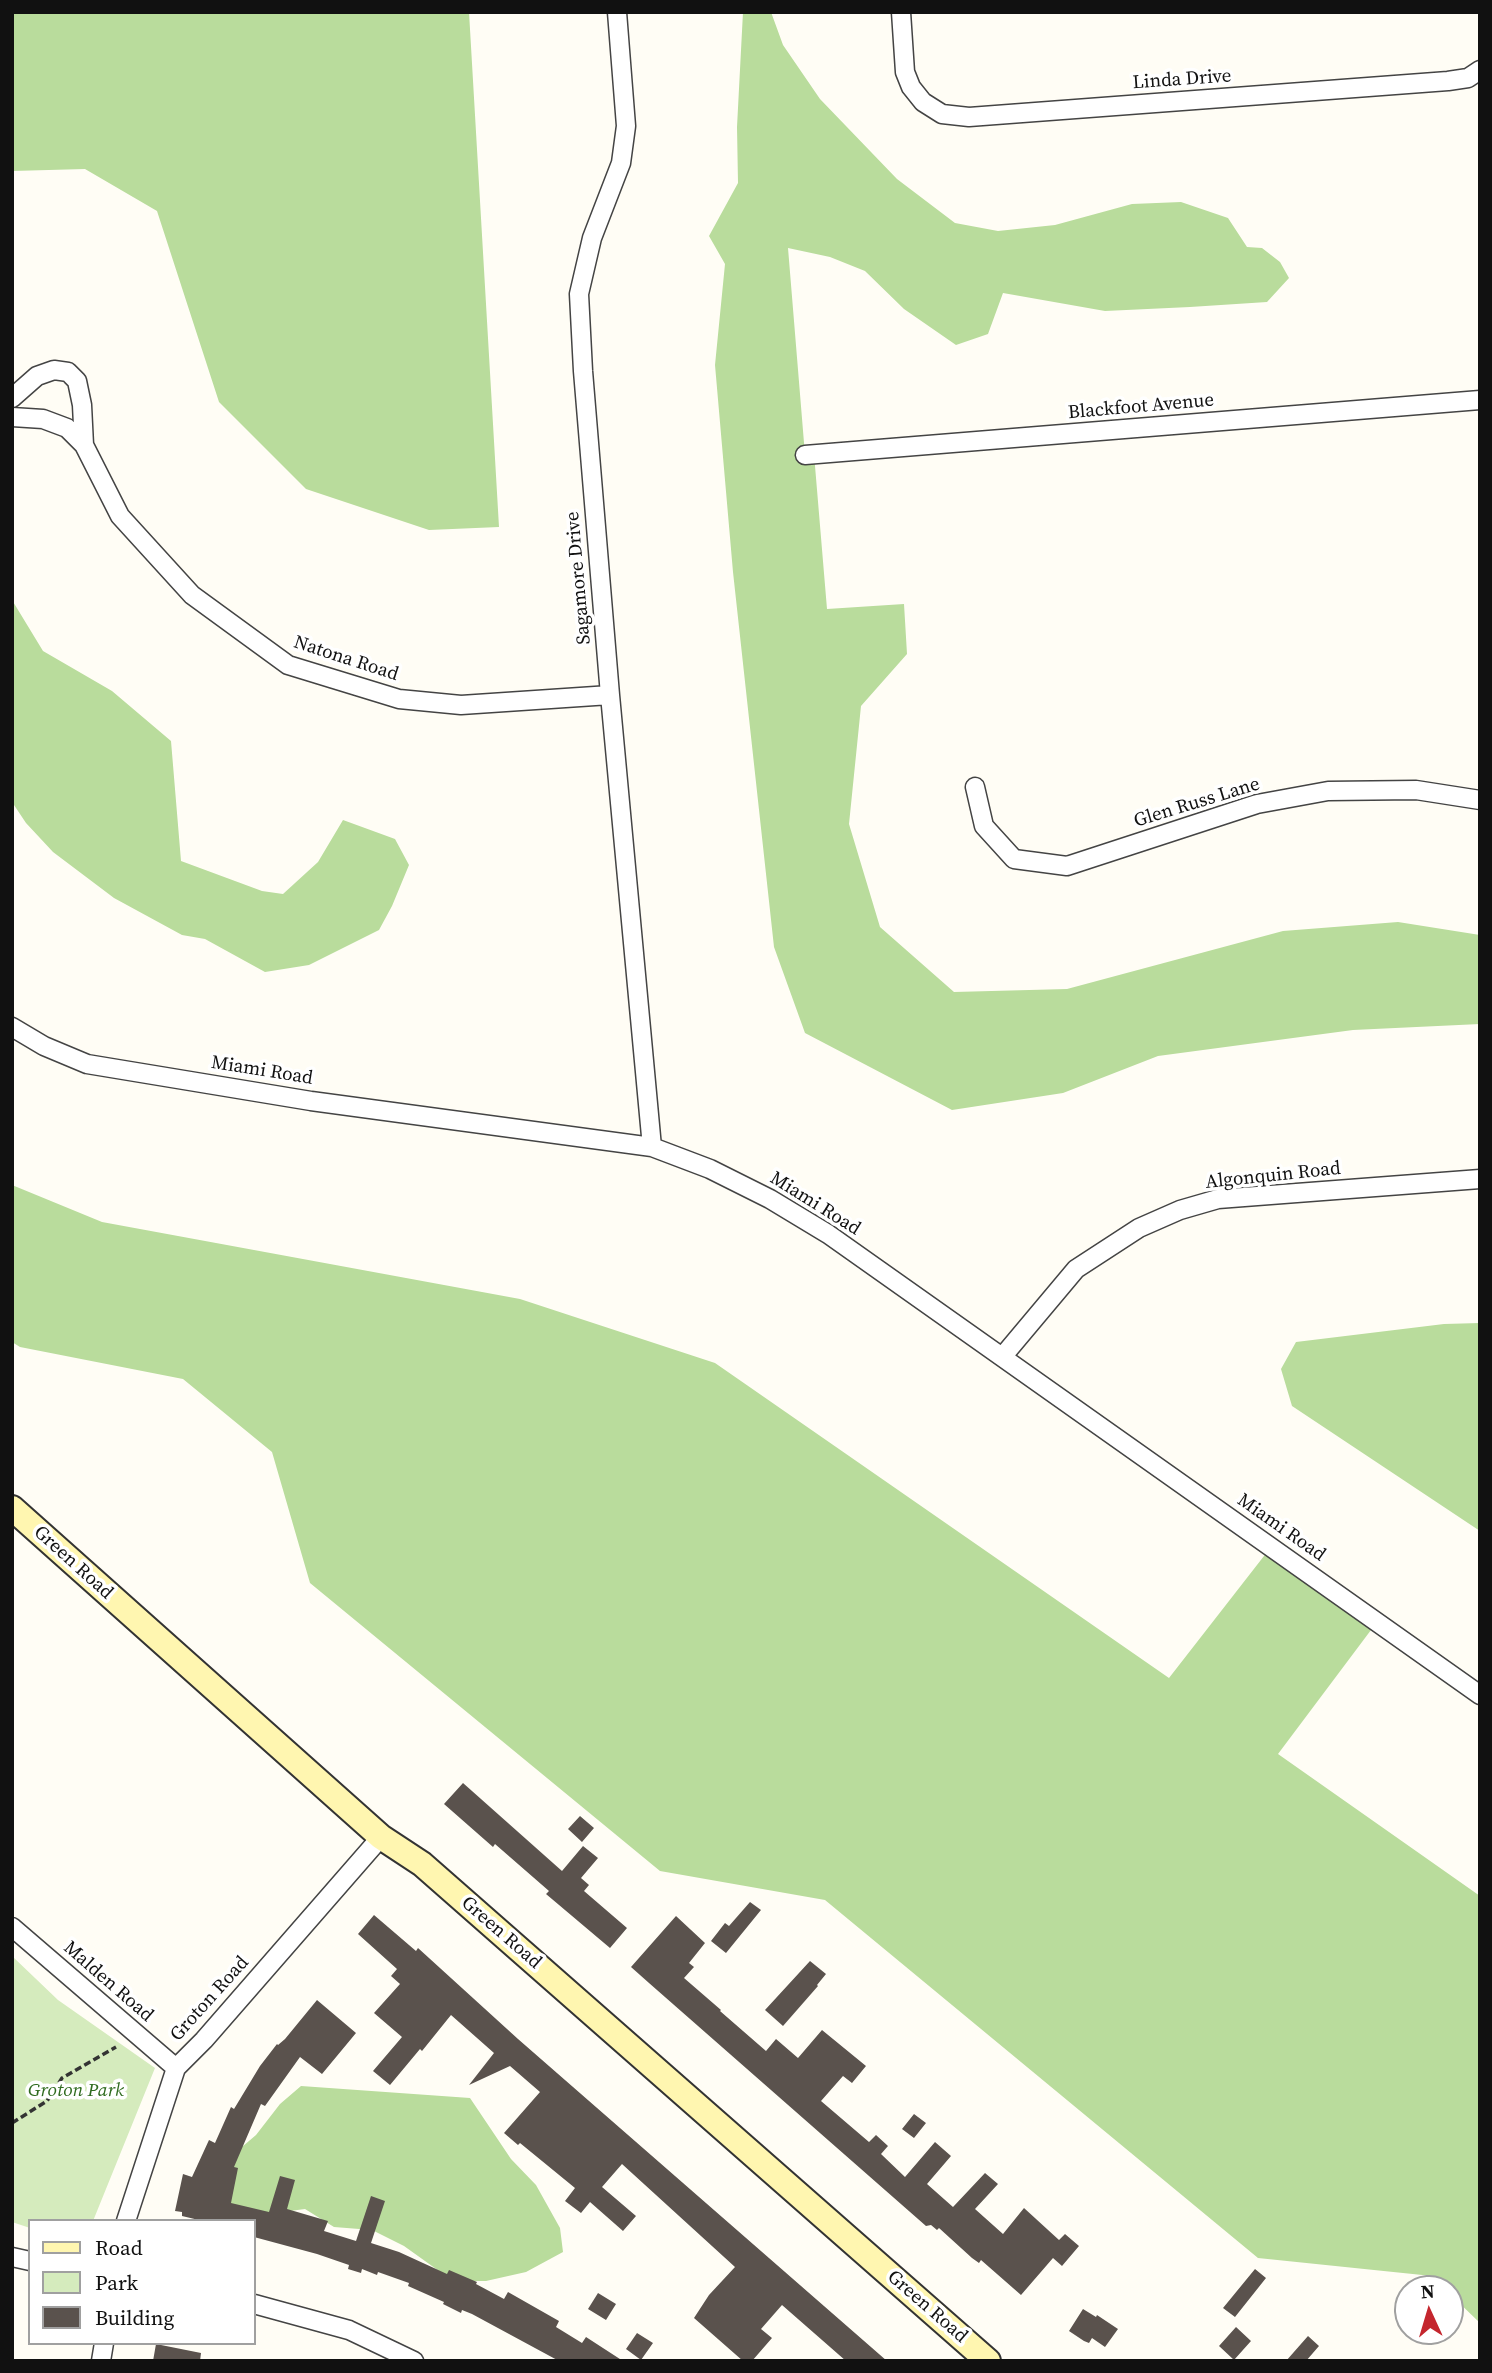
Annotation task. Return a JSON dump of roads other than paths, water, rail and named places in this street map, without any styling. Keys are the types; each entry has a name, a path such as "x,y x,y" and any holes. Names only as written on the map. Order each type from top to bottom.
{"main road":[{"name":"Green Road","path":"12,1508 381,1837 422,1864 988,2361"}],"street":[{"name":"Sagamore Drive","path":"617,12 626,125 621,163 592,239 579,294 610,695 652,1147"},
{"name":"Linda Drive","path":"901,12 905,72 911,87 923,102 942,114 969,117 1448,81 1468,78 1480,71"},
{"name":"Natona Road","path":"12,398 37,376 54,370 68,372 77,381 82,405 83,445"},
{"name":"Blackfoot Avenue","path":"805,455 1480,400"},
{"name":"Natona Road","path":"12,417 43,419 67,428 83,445 120,516 192,595 288,665 399,699 460,705 610,695"},
{"name":"Glen Russ Lane","path":"975,787 984,826 1014,859 1067,866 1257,804 1328,790 1416,790 1480,800"},
{"name":"Miami Road","path":"12,1027 44,1046 87,1064 311,1101 652,1147 710,1169 828,1234 1480,1695"},
{"name":"Algonquin Road","path":"1003,1356 1076,1269 1139,1228 1180,1210 1218,1199 1480,1179"},
{"name":"Groton Road","path":"127,2219 176,2068 204,2040 381,1837"},
{"name":"Malden Road","path":"12,1927 176,2068"},
{"path":"256,2305 349,2330 414,2361"}],"park label":[{"name":"Groton Park","path":"76,2091"}]}
